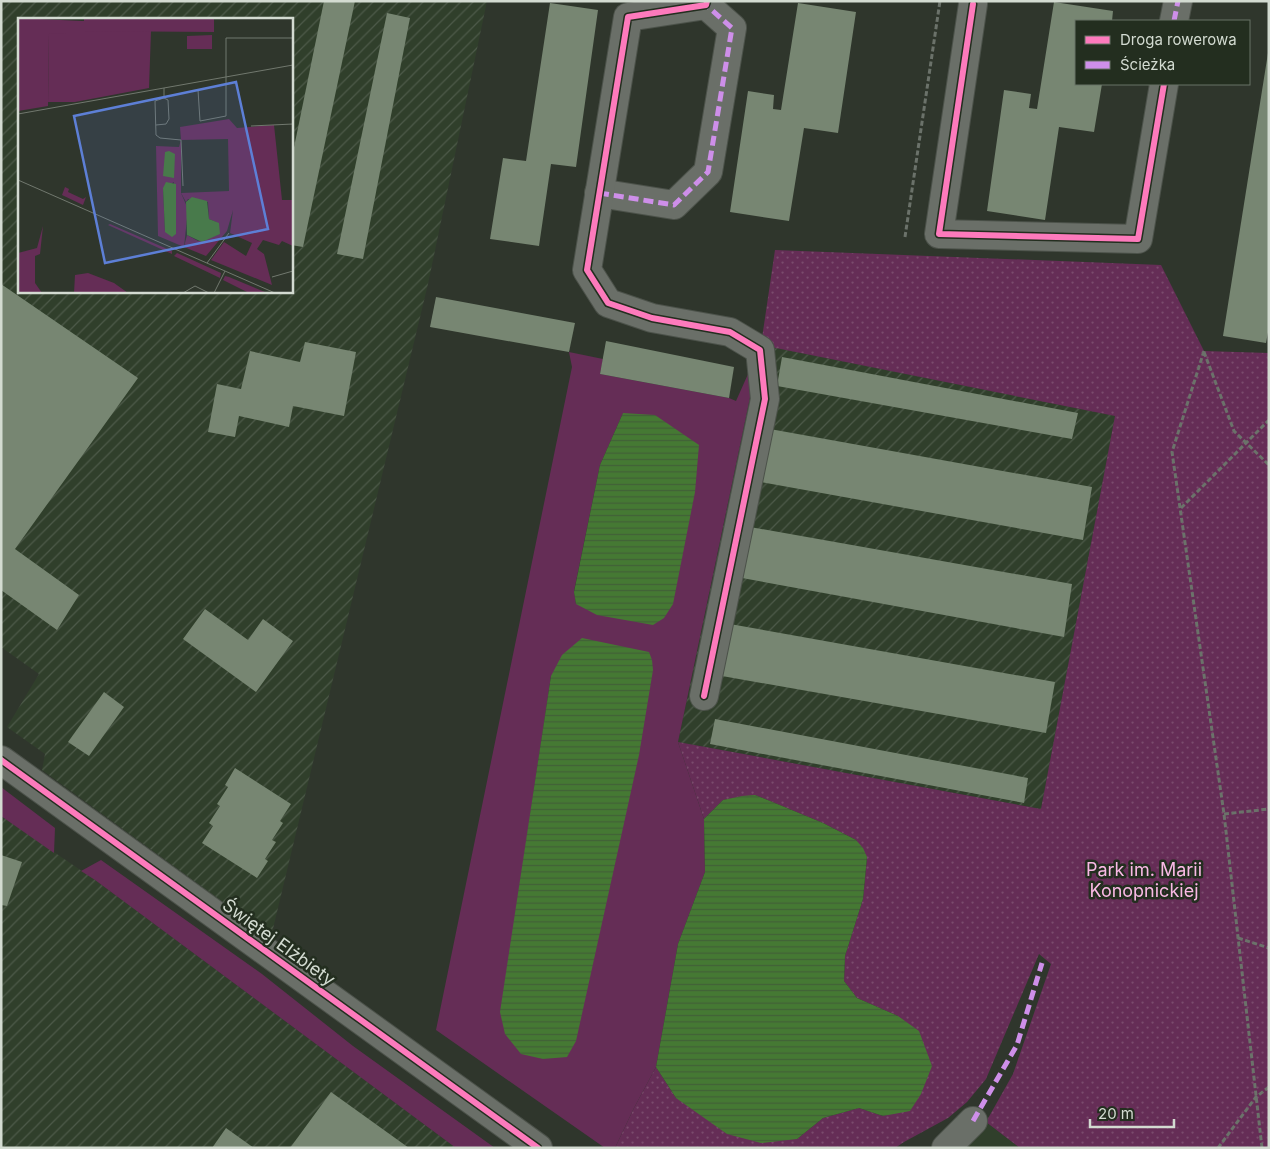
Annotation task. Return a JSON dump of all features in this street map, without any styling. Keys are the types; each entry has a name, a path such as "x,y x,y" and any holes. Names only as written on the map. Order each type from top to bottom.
{"street":[{"path":"1174,20 1178,1"},
{"path":"599,193 674,205 708,172 732,28 707,3 628,17 586,270 608,303 652,318 730,332 760,350 765,399 704,696"},
{"path":"973,4 939,234 1138,238 1164,85"},
{"name":"Świętej Elżbiety","path":"1,760 538,1148"},
{"path":"946,1148 973,1122"}],"path":[{"path":"904,237 940,1"},
{"path":"1262,1148 1224,814 1172,452 1204,351 1234,431 1269,465"},
{"path":"1180,508 1269,420"},
{"path":"1224,814 1269,809"},
{"path":"1238,938 1269,948"},
{"path":"1218,1148 1256,1096 1269,1087"}],"shaded area":[{"path":"1,1 487,1 428,284 271,937 42,770 45,754 7,727 39,674 1,647"},
{"path":"761,345 1115,416 1041,809 678,742"},
{"path":"623,413 655,415 699,445 695,492 673,604 664,618 653,625 597,615 576,604 574,592 600,465"},
{"path":"582,638 649,652 653,670 639,755 576,1041 567,1057 543,1059 521,1054 505,1034 500,1012 551,676 562,655"},
{"path":"755,795 823,823 856,840 863,848 867,857 863,899 845,956 844,981 857,998 898,1016 919,1031 932,1066 921,1094 910,1111 883,1116 859,1108 823,1118 797,1139 761,1143 727,1134 676,1098 656,1067 678,944 705,872 704,819 723,800"},
{"path":"1,816 95,880 456,1148 1,1148"},
{"path":"986,1122 1020,1148 959,1148"}],"green space":[{"name":"Park im. Marii Konopnickiej","path":"775,250 1161,265 1204,351 1269,353 1269,1148 1020,1148 986,1122 1013,1074 1051,964 1039,954 986,1079 967,1102 948,1118 895,1148 615,1148 656,1067 676,1098 797,1139 823,1118 859,1108 883,1116 898,1016 857,998 844,981 845,956 863,899 867,858 856,840 823,823 755,795 723,800 704,819 678,742 1041,809 1115,416 761,345"},
{"path":"761,345 678,742 704,819 705,872 678,944 656,1067 615,1148 605,1148 436,1030 572,367 569,352 603,359 600,374 729,398 736,401","holes":["623,413 576,604 574,591 600,465","652,660 501,1012 551,676"]},
{"path":"1,787 55,828 54,853 1,816"},
{"path":"101,860 262,974 353,1046 495,1148 456,1148 81,871"}],"building":[{"path":"324,1 355,1 303,247 292,245 292,157"},
{"path":"1054,2 1113,11 1112,20 1075,20 1075,85 1102,85 1094,132 1059,127 1045,220 987,211 1004,90 1031,94 1029,108 1037,109"},
{"path":"550,3 598,10 576,167 551,164 539,246 490,239 503,158 526,161"},
{"path":"798,3 856,12 838,133 804,128 789,221 730,212 748,91 774,95 773,109 781,110"},
{"path":"387,13 410,18 363,259 337,254"},
{"path":"1268,53 1269,327 1266,343 1223,336"},
{"path":"1,284 138,378 15,549 79,595 57,630 1,590"},
{"path":"436,297 575,323 569,352 430,327"},
{"path":"606,341 734,367 729,398 600,374"},
{"path":"305,342 356,352 344,416 293,406 289,427 239,416 235,437 208,432 217,384 241,389 250,351 300,362"},
{"path":"782,357 1078,413 1072,439 777,386"},
{"path":"770,429 1092,487 1083,540 760,482"},
{"path":"750,527 1072,584 1064,637 742,578"},
{"path":"205,609 248,640 263,619 293,641 256,692 183,639"},
{"path":"730,624 1055,682 1046,733 722,676"},
{"path":"104,692 124,707 89,756 68,742"},
{"path":"715,719 1028,778 1024,803 710,744"},
{"path":"235,768 291,804 280,821 283,823 272,840 276,842 265,859 268,861 257,878 202,843 213,826 209,823 220,806 217,804 228,787 225,785"},
{"path":"1,855 22,862 7,906 1,905"},
{"path":"331,1092 409,1148 290,1148"},
{"path":"226,1128 254,1148 212,1148"}],"marked path":[{"path":"1174,20 1178,1"},
{"path":"599,193 674,205 708,172 732,28 706,5"},
{"path":"973,1121 1017,1045 1042,963"}],"cycle path":[{"path":"704,696 765,399 760,350 730,332 652,318 608,303 587,270 628,17 706,5 707,1"},
{"path":"973,4 939,234 1138,239 1164,85"},
{"path":"1,760 538,1148"}]}
